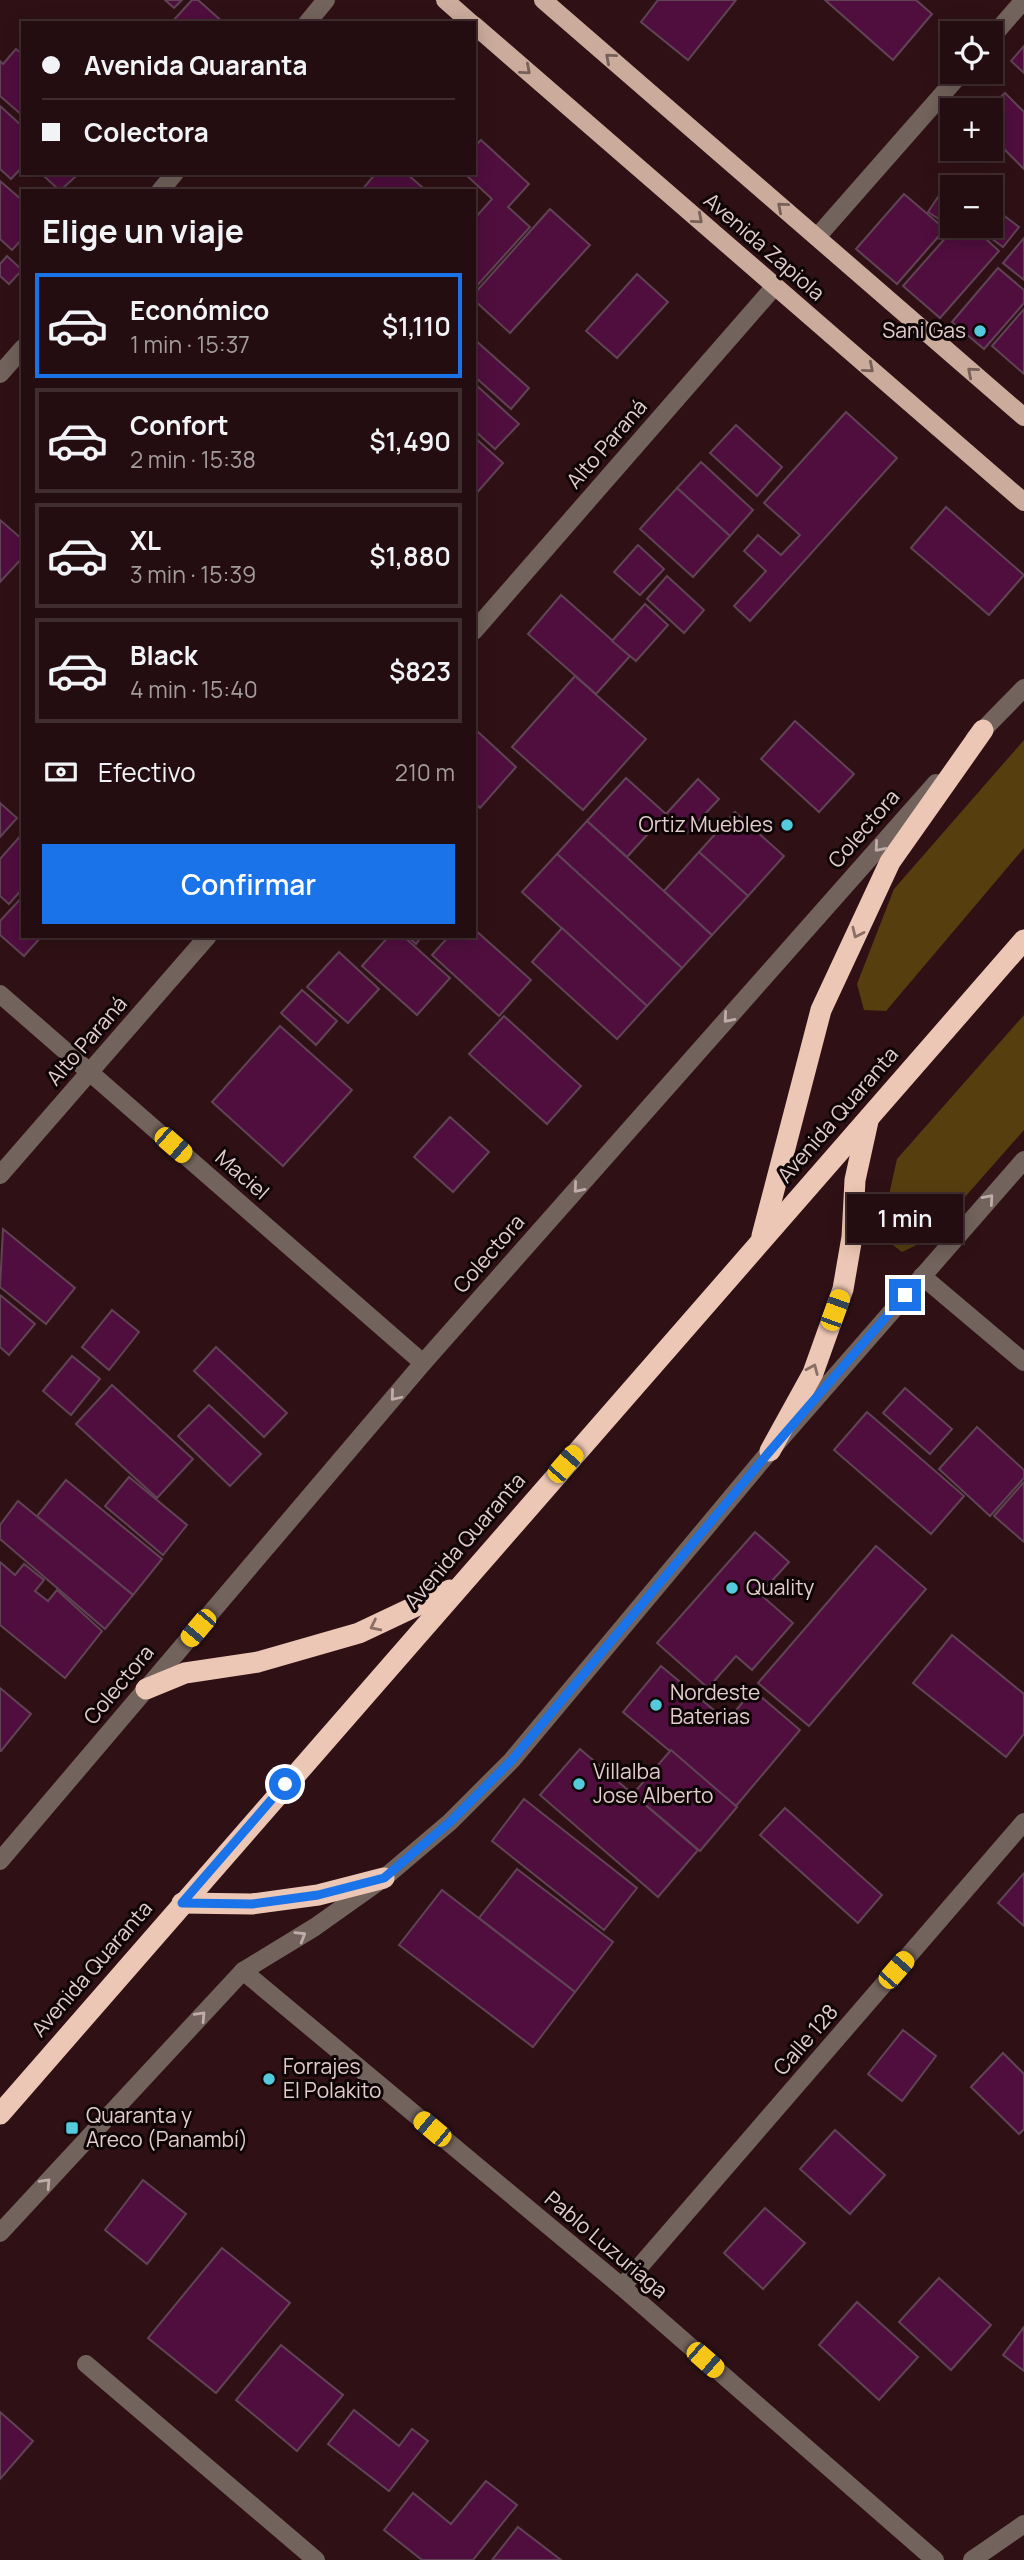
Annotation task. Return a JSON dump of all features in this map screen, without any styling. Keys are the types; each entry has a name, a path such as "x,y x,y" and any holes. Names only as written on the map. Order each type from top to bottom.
{"highway":[{"path":"761,1241 821,1010 890,862 983,730"},
{"name":"Avenida Quaranta","path":"0,2114 1024,940"},
{"path":"770,1451 813,1373 843,1289 852,1237 855,1180 869,1117"},
{"path":"146,1689 185,1673 258,1662 359,1633 458,1586"},
{"path":"182,1903 252,1904 318,1895 384,1878"}],"main road":[{"name":"Avenida Zapiola","path":"445,0 470,21"},
{"name":"Avenida Zapiola","path":"542,0 1024,417"},
{"name":"Avenida Zapiola","path":"476,27 1024,502"}],"street":[{"path":"309,21 326,0"},
{"path":"1003,24 1024,0"},
{"path":"817,237 951,84"},
{"path":"162,189 173,175"},
{"name":"Alto Paraná","path":"476,629 775,286"},
{"path":"0,374 21,350"},
{"name":"Colectora","path":"0,1861 423,1363 983,730 1024,688"},
{"name":"Alto Paraná","path":"0,1175 206,938"},
{"name":"Maciel","path":"0,994 423,1363"},
{"path":"0,2233 243,1971 316,1927 384,1878 450,1822 512,1760 770,1451 1024,1160"},
{"path":"922,1276 1024,1362"},
{"name":"Calle 128","path":"622,2287 1024,1822"},
{"name":"Pablo Luzuriaga","path":"243,1971 622,2287 935,2560"},
{"path":"86,2364 316,2560"},
{"path":"972,2560 1024,2524"}],"shaded area":[{"path":"1024,740 1024,848 886,1011 864,1010 857,984 894,889"},
{"path":"1024,1015 1024,1130 927,1240 902,1252 880,1235 897,1159"}],"building":[{"path":"165,0 182,0 174,8"},
{"path":"192,0 198,0 222,21 173,21"},
{"path":"658,0 736,0 688,60 641,22"},
{"path":"825,0 916,0 932,14 893,60"},
{"path":"1024,46 1024,73 1011,61"},
{"path":"16,49 21,53 21,114 0,96 0,61 3,64"},
{"path":"1005,93 1024,112 1024,169 1003,148 1003,98 1000,98"},
{"path":"0,106 21,125 21,168 11,179 0,169"},
{"path":"481,140 529,184 508,207 530,227 476,287 476,217 492,199 466,175 476,175 476,145"},
{"path":"374,175 408,175 423,188 422,189 363,189"},
{"path":"45,177 75,177 62,189 58,189"},
{"path":"0,181 21,199 21,240 12,250 0,239"},
{"path":"904,194 940,225 940,235 897,284 856,249"},
{"path":"940,194 940,220 928,212"},
{"path":"550,209 590,245 510,333 476,302 476,292"},
{"path":"1003,215 1019,227 1003,247 991,238 1003,238"},
{"path":"945,238 985,238 999,251 940,318 903,286"},
{"path":"1024,238 1024,280 1003,263"},
{"path":"7,256 21,271 9,284 0,276 0,264"},
{"path":"998,268 1024,290 1024,303 984,349 952,322"},
{"path":"637,274 668,302 617,358 586,331"},
{"path":"1024,309 1024,374 992,346"},
{"path":"476,341 529,388 511,409 476,378"},
{"path":"476,385 519,424 495,449 476,432"},
{"path":"846,412 897,458 750,621 734,606 766,571 744,551 758,535 781,555 800,535 764,503"},
{"path":"736,425 782,467 757,496 710,453"},
{"path":"476,439 503,463 476,494"},
{"path":"701,462 753,510 730,536 677,488"},
{"path":"677,488 730,536 693,577 640,529"},
{"path":"946,507 1024,575 989,615 911,548"},
{"path":"0,520 21,538 21,559 0,582"},
{"path":"638,545 664,569 640,595 614,572"},
{"path":"667,576 704,610 684,633 647,599"},
{"path":"561,595 630,656 596,694 528,634"},
{"path":"645,604 668,625 636,661 612,641"},
{"path":"575,676 646,739 583,810 512,747"},
{"path":"795,721 854,774 819,812 761,759"},
{"path":"477,731 516,767 480,808 476,804"},
{"path":"626,778 666,814 627,857 587,821"},
{"path":"698,779 719,799 687,833 666,814"},
{"path":"0,803 17,818 0,837"},
{"path":"735,812 784,856 748,896 699,852"},
{"path":"587,821 712,935 682,968 557,854"},
{"path":"21,835 21,890 9,904 0,896 0,859"},
{"path":"699,852 748,896 712,935 664,891"},
{"path":"557,854 682,968 647,1006 522,892"},
{"path":"21,898 21,938 40,938 24,956 0,935 0,921"},
{"path":"562,928 647,1006 617,1039 532,962"},
{"path":"476,931 531,980 499,1016 432,955 447,938 476,938"},
{"path":"387,938 405,938 450,978 417,1015 362,966"},
{"path":"409,938 420,938 416,944"},
{"path":"339,952 379,989 348,1023 307,987"},
{"path":"302,990 337,1021 316,1045 281,1013"},
{"path":"504,1016 581,1086 547,1124 469,1054"},
{"path":"280,1026 352,1090 283,1166 212,1102"},
{"path":"450,1117 489,1152 453,1192 414,1157"},
{"path":"3,1229 75,1288 46,1324 0,1287"},
{"path":"0,1295 35,1324 9,1355 0,1347"},
{"path":"112,1310 139,1332 109,1370 82,1347"},
{"path":"216,1347 287,1413 264,1437 194,1371"},
{"path":"72,1356 100,1379 71,1415 43,1391"},
{"path":"112,1385 193,1459 157,1498 76,1424"},
{"path":"905,1388 952,1429 930,1454 883,1413"},
{"path":"209,1405 261,1454 230,1486 178,1436"},
{"path":"867,1412 964,1496 931,1534 834,1450"},
{"path":"977,1427 1024,1470 1024,1478 990,1516 939,1469"},
{"path":"129,1477 187,1525 163,1555 105,1506"},
{"path":"66,1480 162,1559 133,1595 37,1516"},
{"path":"1024,1482 1024,1542 994,1516"},
{"path":"18,1501 133,1595 105,1629 0,1539 0,1525"},
{"path":"755,1532 789,1562 760,1594 793,1623 752,1670 736,1656 708,1688 657,1643"},
{"path":"876,1546 926,1589 809,1726 758,1683"},
{"path":"0,1562 15,1575 24,1564 44,1580 35,1591 48,1601 57,1590 102,1631 65,1678 0,1625"},
{"path":"952,1635 1024,1694 1024,1734 1006,1757 913,1683"},
{"path":"661,1666 727,1721 753,1690 800,1730 736,1806 623,1712"},
{"path":"0,1688 31,1714 1,1751 0,1751"},
{"path":"580,1749 698,1850 658,1897 540,1795"},
{"path":"671,1750 737,1807 700,1851 633,1794"},
{"path":"524,1799 637,1888 604,1930 492,1841"},
{"path":"785,1808 882,1895 858,1923 760,1835"},
{"path":"517,1869 613,1942 575,1992 479,1918"},
{"path":"1024,1873 1024,1926 998,1903"},
{"path":"442,1890 575,1992 533,2047 399,1945"},
{"path":"903,2030 936,2056 902,2101 868,2074"},
{"path":"1003,2053 1024,2074 1024,2129 1019,2134 971,2087"},
{"path":"835,2130 885,2175 850,2214 800,2169"},
{"path":"143,2180 186,2214 147,2264 105,2230"},
{"path":"765,2208 805,2243 763,2289 724,2253"},
{"path":"222,2248 290,2303 216,2393 148,2338"},
{"path":"939,2278 991,2325 951,2370 899,2322"},
{"path":"857,2302 918,2357 879,2400 819,2345"},
{"path":"1024,2327 1024,2371 1003,2355"},
{"path":"281,2345 343,2395 297,2451 236,2400"},
{"path":"354,2410 399,2446 412,2429 428,2441 389,2491 328,2444"},
{"path":"0,2412 33,2441 0,2479"},
{"path":"486,2481 517,2505 473,2560 422,2560 384,2530 413,2493 451,2524"},
{"path":"518,2527 561,2560 492,2560"}],"place":[{"name":"Sani Gas","path":"980,331"},
{"name":"Ortiz Muebles","path":"787,825"},
{"name":"Quality","path":"732,1588"},
{"name":"Nordeste Baterias","path":"656,1705"},
{"name":"Villalba Jose Alberto","path":"579,1784"},
{"name":"Forrajes El Polakito","path":"269,2079"},
{"name":"Quaranta y Areco (Panambí)","path":"72,2128"}],"route":[{"path":"285,1784 182,1903 252,1904 318,1895 384,1878 450,1822 512,1760 770,1451 905,1295"}]}
